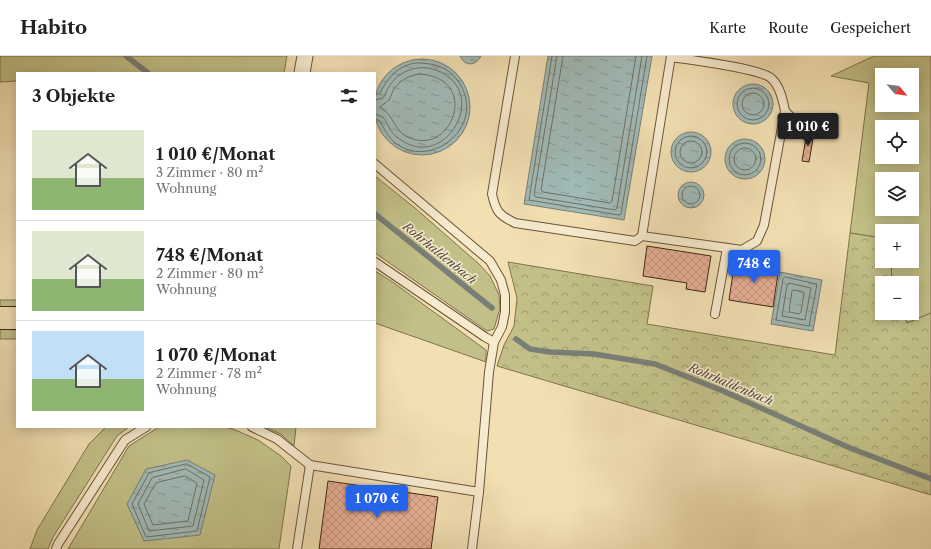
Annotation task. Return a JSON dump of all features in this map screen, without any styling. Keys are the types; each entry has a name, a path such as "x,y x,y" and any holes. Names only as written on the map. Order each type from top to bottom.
{"main road":[{"path":"0,318 16,318"}],"street":[{"path":"302,72 305,56"}],"lane":[{"path":"515,56 492,194 495,206 501,216 515,222 635,241 642,236 742,250 757,241 764,225 785,112 782,94 770,78 753,71 671,57 642,236"},
{"path":"785,112 795,121 815,125"},
{"path":"376,165 490,262 501,280 505,295 505,312 502,327 494,342 489,372 479,492 472,549"},
{"path":"715,314 727,248"},
{"path":"376,263 494,342"},
{"path":"56,549 125,440 144,428"},
{"path":"254,428 277,438 310,465 479,492"},
{"path":"297,549 310,465"}],"green space":[{"path":"0,56 287,56 284,72 16,72 16,81 0,82"},
{"path":"874,56 931,56 931,313 919,318 919,276 892,276 891,268 919,268 919,224 875,224 875,237 850,233 869,83 831,76"},
{"path":"376,177 415,208 479,264 490,276 499,295 500,308 494,329 487,331 376,254"},
{"path":"850,233 875,237 875,268 891,268 892,276 875,276 875,320 906,320 907,323 919,320 919,318 931,313 931,495 497,366 504,345 514,326 517,298 508,262 653,286 647,324 835,355"},
{"path":"376,272 486,350 486,362 376,323"},
{"path":"0,300 16,300 16,309 0,308"},
{"path":"906,320 914,320 907,323"},
{"path":"0,329 16,330 16,339 0,339"},
{"path":"105,428 128,428 117,436 53,537 48,549 30,549 37,530 89,444"},
{"path":"157,428 229,428 258,440 281,456 291,466 279,549 68,549 129,446"},
{"path":"267,428 296,428 294,446 281,434"}],"water":[{"path":"460,56 481,56 476,62 470,64 462,60"},
{"path":"548,56 652,56 624,220 524,204"},
{"path":"422,59 440,62 449,67 462,80 467,89 470,107 467,125 456,141 440,152 422,155 404,152 388,141 377,125 377,89 388,73 404,62"},
{"path":"757,84 764,87 770,93 773,104 772,112 764,121 757,124 749,124 742,121 734,112 733,100 736,93 745,85"},
{"path":"695,132 702,135 708,141 711,152 710,160 702,169 695,172 687,172 680,169 672,160 671,148 674,141 683,133"},
{"path":"749,139 756,142 762,148 765,159 764,167 756,176 749,179 741,179 734,176 726,167 725,155 728,148 737,140"},
{"path":"691,182 700,186 704,195 700,204 691,208 682,204 678,195 682,186"},
{"path":"780,272 822,280 813,331 771,324"},
{"path":"187,460 215,475 200,535 144,541 127,504 146,469"}],"building":[{"path":"807,132 814,133 809,162 802,161"},
{"path":"647,246 711,256 705,292 686,289 687,283 643,276"},
{"path":"735,260 779,267 773,307 729,300"},
{"path":"328,481 438,497 431,549 319,549"}],"waterway":[{"name":"Rohrhaldenbach","path":"126,56 147,72"},
{"name":"Rohrhaldenbach","path":"376,215 492,308"},
{"name":"Rohrhaldenbach","path":"516,339 530,349 550,352 594,354 655,364 723,391 850,448 931,479"}]}
